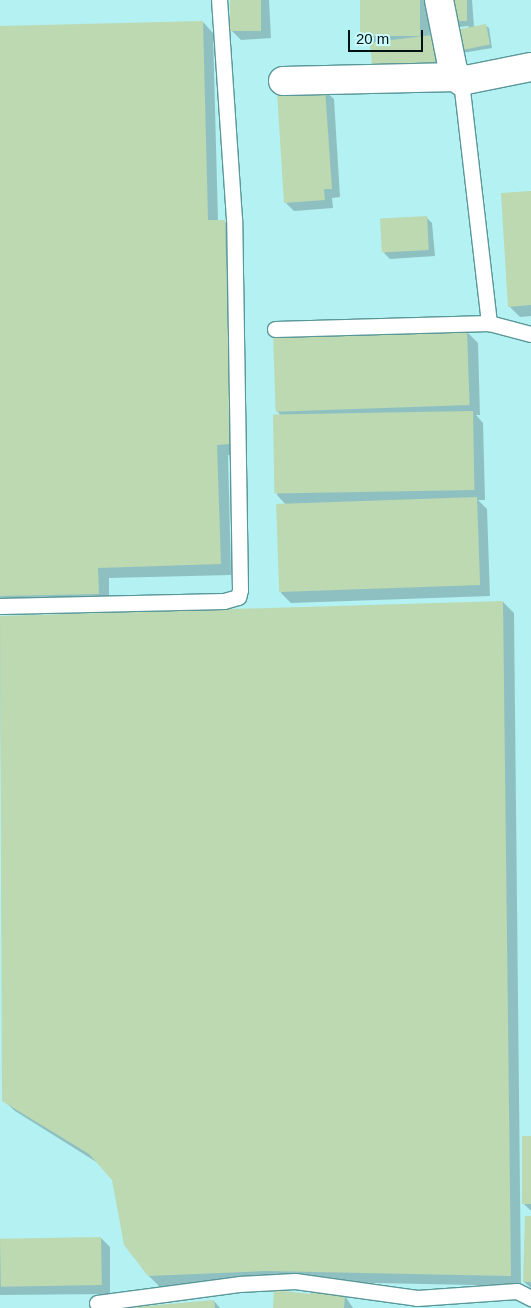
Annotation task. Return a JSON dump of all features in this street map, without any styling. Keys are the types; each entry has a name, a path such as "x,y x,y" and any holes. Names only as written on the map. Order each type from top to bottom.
{"street":[{"path":"439,0 459,79"},
{"path":"283,81 459,79 531,67"}],"lane":[{"path":"0,606 224,601 238,597 240,590 234,218 219,0"},
{"path":"459,79 489,323"},
{"path":"275,329 489,323 531,334"},
{"path":"97,1303 239,1284 295,1282 417,1298 517,1290 531,1298"}],"building":[{"path":"230,0 261,0 261,31 230,31"},
{"path":"360,0 420,0 420,36 360,36"},
{"path":"450,0 467,0 467,21 450,21"},
{"path":"203,21 208,220 225,220 231,444 217,445 221,564 98,568 99,594 0,596 0,26"},
{"path":"486,24 490,45 460,51 456,30"},
{"path":"432,35 436,69 374,76 369,43"},
{"path":"325,89 332,189 324,189 325,200 284,203 277,92"},
{"path":"531,191 531,305 508,307 501,193"},
{"path":"427,216 429,250 382,252 380,218"},
{"path":"467,331 470,405 276,412 273,338"},
{"path":"473,411 474,490 274,493 273,414"},
{"path":"477,497 480,585 279,592 276,504"},
{"path":"503,601 511,1276 265,1271 148,1276 124,1245 112,1180 89,1154 2,1101 0,616"},
{"path":"522,1136 531,1136 531,1204 522,1204"},
{"path":"525,1216 531,1216 531,1282 523,1282"},
{"path":"101,1237 102,1285 1,1287 0,1239"},
{"path":"312,1285 335,1287 334,1294 345,1295 344,1308 273,1308 274,1290 311,1294"},
{"path":"214,1300 215,1308 135,1308 135,1307"}]}
